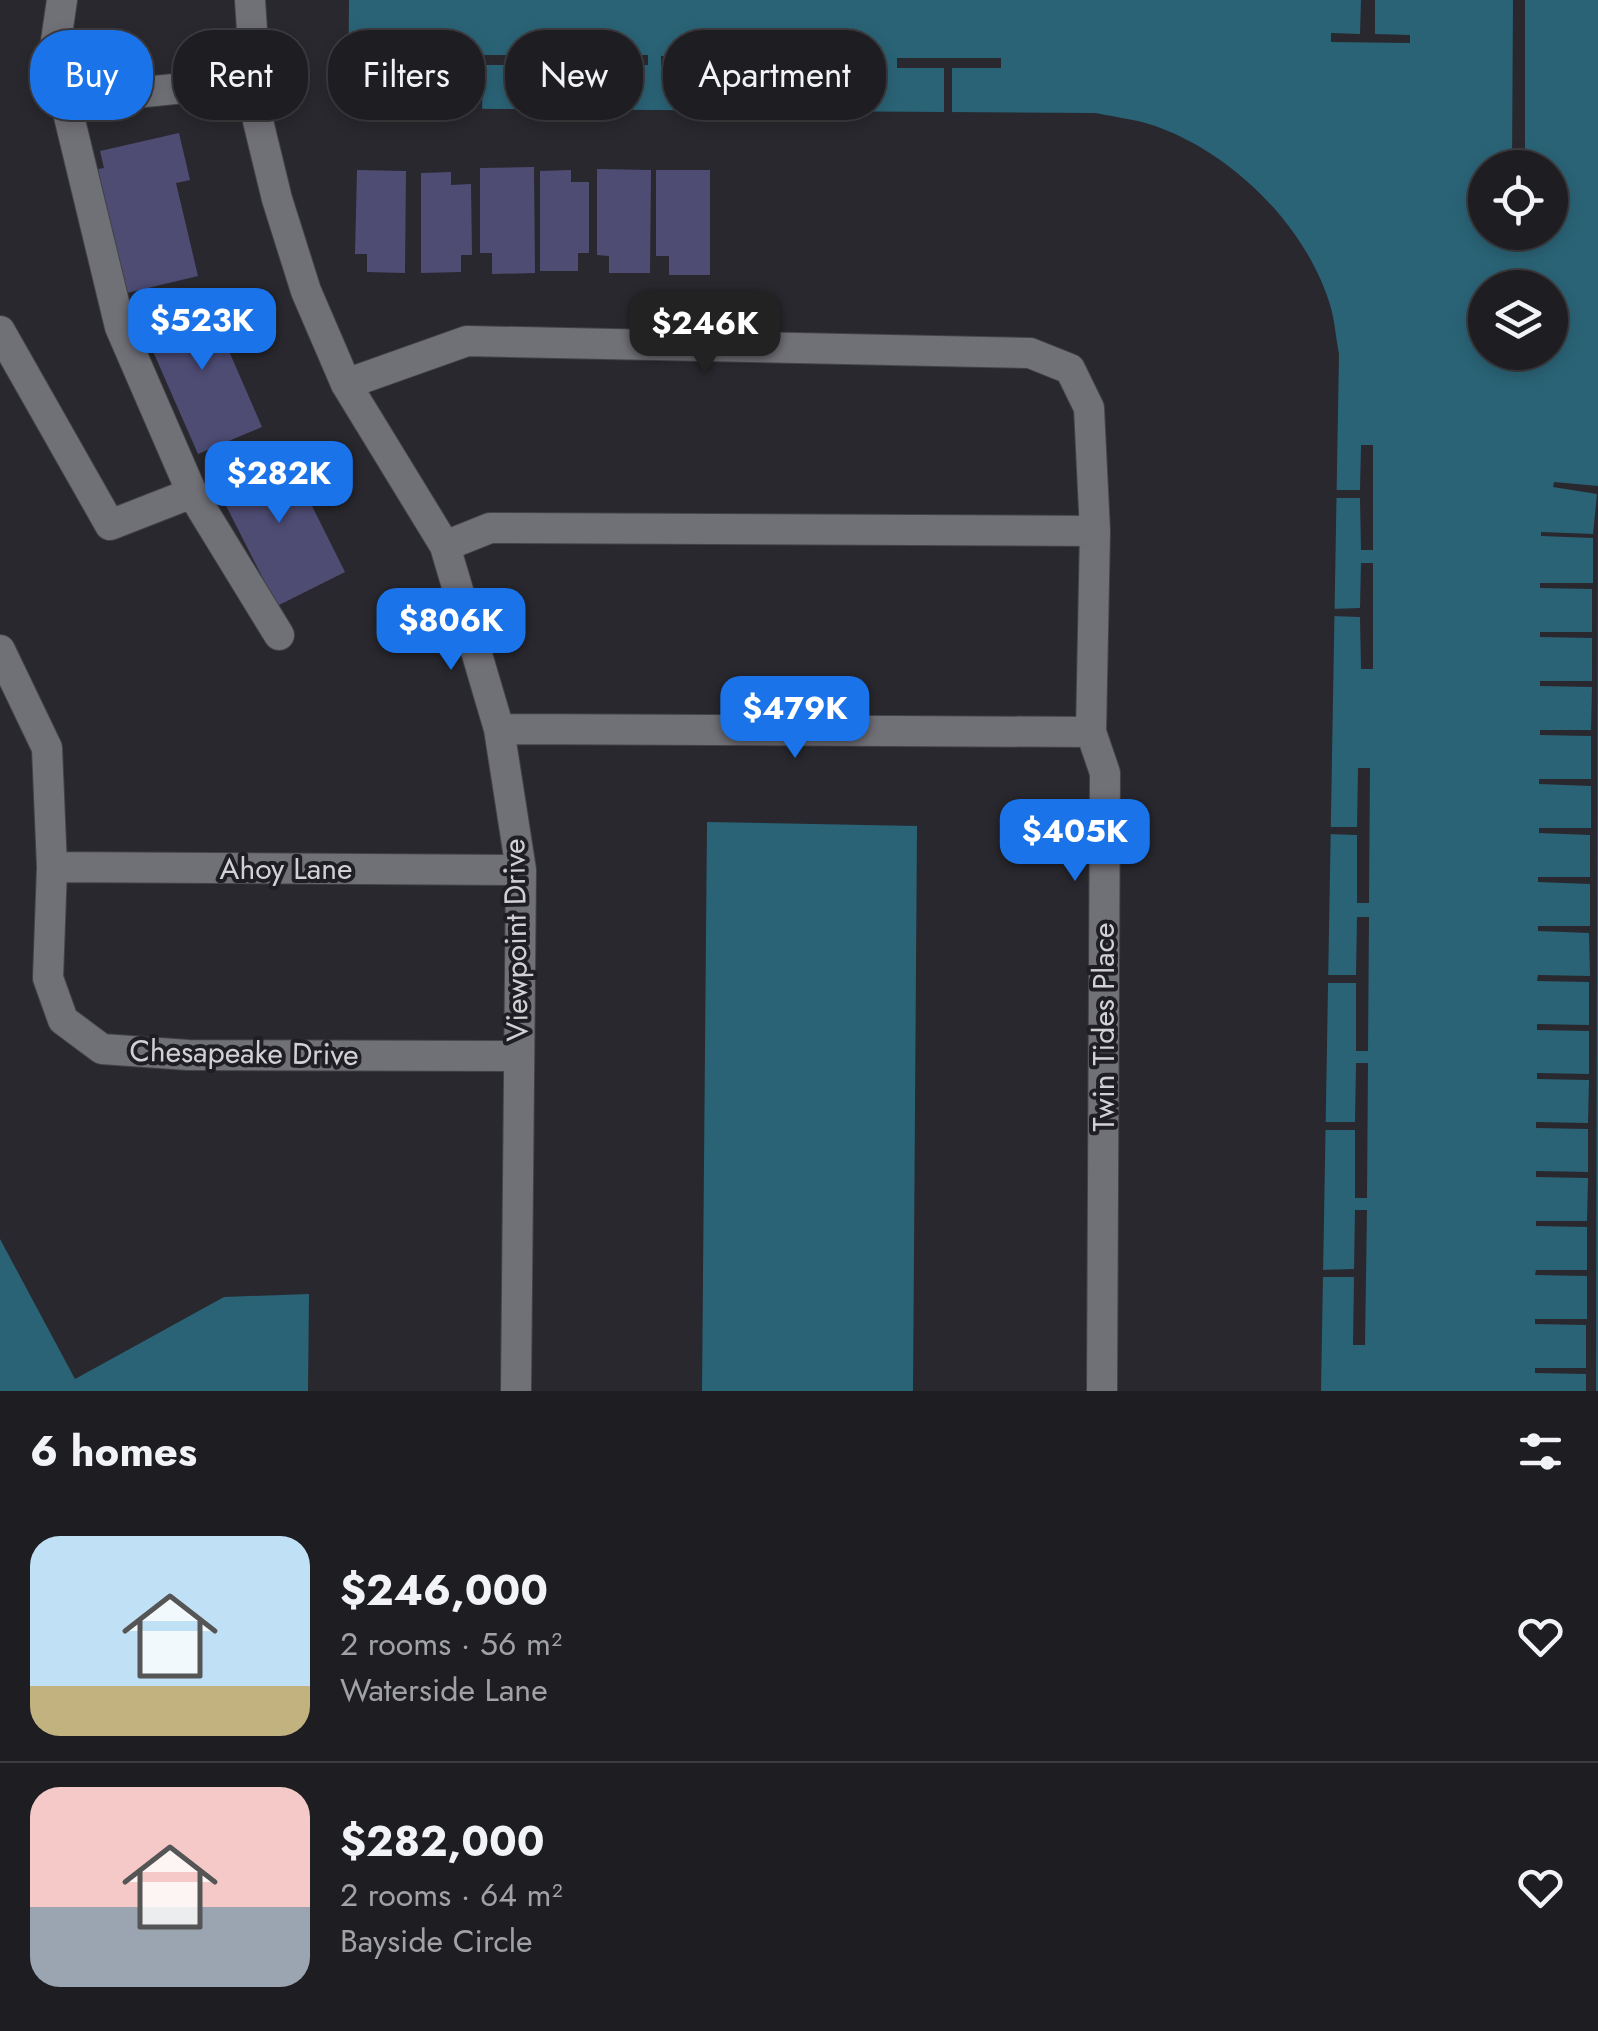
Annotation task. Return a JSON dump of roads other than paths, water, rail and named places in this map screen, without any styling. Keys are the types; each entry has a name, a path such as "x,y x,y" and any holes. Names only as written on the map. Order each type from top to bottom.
{"street":[{"path":"58,30 62,0"},
{"name":"Viewpoint Drive","path":"250,0 251,30"},
{"path":"70,120 120,327 192,492 279,635"},
{"name":"Viewpoint Drive","path":"258,120 306,291 346,384 444,546 499,730 521,870 516,1391"},
{"path":"0,331 110,525 192,492"},
{"name":"Twin Tides Place","path":"346,384 467,341 1030,354 1070,370 1089,408 1095,531 1091,732 1105,772 1102,1391"},
{"path":"444,546 490,528 1095,531"},
{"name":"Chesapeake Drive","path":"0,650 47,748 52,868 48,978 63,1020 102,1049 188,1055 518,1056"},
{"path":"499,730 1091,732"},
{"name":"Ahoy Lane","path":"52,868 521,870"}],"water":[{"path":"349,0 1598,0 1598,1391 1321,1391 1339,354 1321,279 1288,225 1267,200 1218,158 1147,123 1096,113 886,112 886,30 663,30 663,110 643,110 643,30 505,30 505,109 485,109 485,30 349,30"},
{"path":"707,822 917,826 913,1391 702,1391"},
{"path":"0,1239 75,1379 224,1297 309,1294 308,1391 0,1391"}]}
